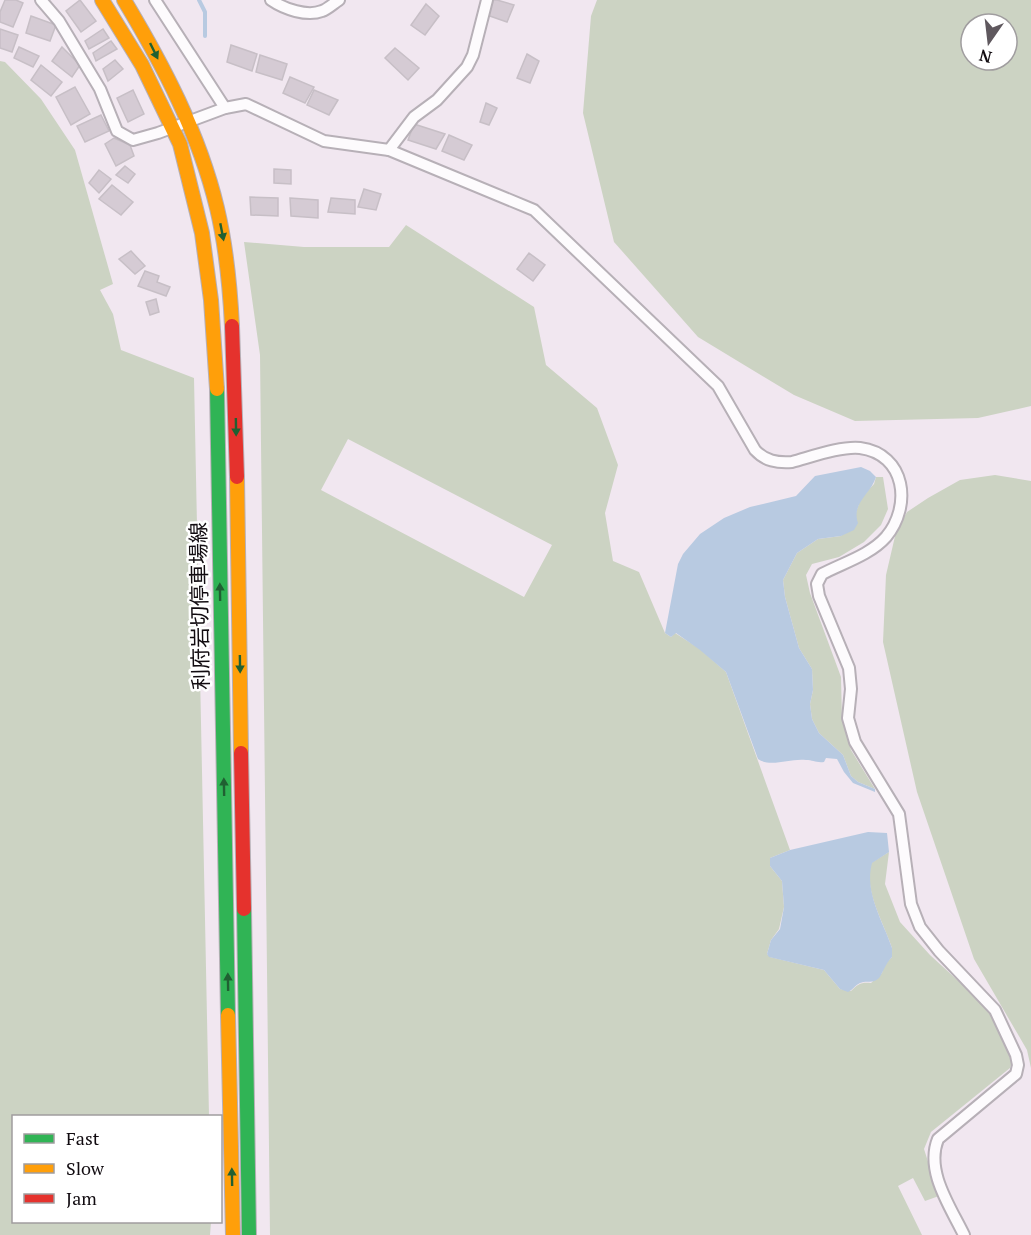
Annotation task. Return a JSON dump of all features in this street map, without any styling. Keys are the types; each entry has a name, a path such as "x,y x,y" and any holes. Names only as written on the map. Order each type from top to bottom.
{"main road":[{"name":"利府岩切停車場線","path":"102,0 142,65 180,144 202,233 212,300 216,368 233,1235"},
{"name":"利府岩切停車場線","path":"124,0 148,40 187,122 217,207 226,255 236,396 249,1235"}],"street":[{"path":"41,0 59,21 100,89 117,131 133,140 225,108 246,104 324,141 389,150 534,210 718,386 755,450 763,458 782,463 792,462 848,448 861,448 893,465 903,493 901,510 894,525 885,539 862,555 822,574 817,584 822,604 849,668 848,718 855,742 899,814 911,904 920,927 939,951 995,1010 1016,1055 1018,1065 1016,1074 938,1139 934,1147 933,1160 938,1181 964,1235"},
{"path":"154,0 225,108"},
{"path":"271,0 281,7 294,5 310,12 322,11 339,0"},
{"path":"389,150 414,117 437,100 467,67 473,55 487,0"}],"green space":[{"path":"597,0 1031,0 1031,406 978,418 855,421 794,395 698,337 614,242 583,113 591,16"},
{"path":"0,61 5,62 41,99 75,150 113,284 100,290 113,314 121,350 194,378 209,1115 12,1115 12,1223 211,1223 210,1235 0,1235"},
{"path":"406,225 534,307 546,365 597,408 618,465 605,513 613,561 639,572 665,633 671,637 675,633 700,649 726,672 790,850 770,858 770,866 782,881 784,907 779,929 771,940 767,954 770,957 824,970 840,989 851,991 860,984 871,983 882,973 884,965 892,957 892,948 870,885 871,863 889,852 885,884 900,922 930,955 989,1009 1012,1062 1010,1068 931,1132 924,1149 939,1196 925,1201 913,1178 898,1186 922,1235 270,1235 260,355 244,242 304,247 389,247","holes":["348,439 552,545 524,597 321,490"]},
{"path":"995,475 1031,481 1031,1068 1027,1050 974,959 917,792 883,642 886,575 896,532 907,512 960,480"},
{"path":"876,477 883,477 888,509 881,525 864,542 839,557 812,564 806,575 810,593 841,677 842,720 851,750 875,789 858,782 851,776 843,755 819,733 812,719 810,704 813,690 812,669 799,648 785,597 783,580 797,553 818,539 841,536 855,515 861,498 874,484"}],"water":[{"path":"861,467 876,477 859,504 858,523 854,530 841,536 818,539 797,553 783,580 785,597 799,648 812,669 813,690 810,704 812,719 819,733 843,755 851,776 858,782 875,789 875,792 853,783 837,759 826,758 824,762 800,760 769,763 758,759 726,672 676,633 671,637 665,633 678,564 683,554 700,534 724,518 750,507 796,496 815,476"},
{"path":"868,832 887,833 889,852 872,863 870,885 892,948 892,957 877,980 860,983 848,992 840,989 824,970 769,957 767,954 771,940 780,929 784,907 782,881 770,866 770,858 790,850"}],"building":[{"path":"5,0 16,0 23,3 13,27 0,22 0,12"},
{"path":"80,0 96,21 81,32 66,11"},
{"path":"488,0 514,5 507,22 484,14"},
{"path":"426,4 439,16 425,35 411,25"},
{"path":"31,16 56,25 50,41 26,33"},
{"path":"0,29 18,35 12,52 0,48"},
{"path":"103,29 109,38 89,49 85,41"},
{"path":"111,41 117,49 96,61 93,53"},
{"path":"231,45 257,54 252,71 227,62"},
{"path":"19,47 39,56 33,67 14,58"},
{"path":"62,47 80,65 72,77 52,61"},
{"path":"395,48 419,68 408,80 385,58"},
{"path":"527,54 539,61 530,83 517,78"},
{"path":"260,55 287,64 282,80 256,72"},
{"path":"115,60 123,69 108,81 103,69"},
{"path":"41,65 62,82 51,96 31,80"},
{"path":"290,77 314,87 305,103 283,93"},
{"path":"75,87 90,114 71,125 56,97"},
{"path":"133,90 144,114 128,122 117,98"},
{"path":"314,90 338,100 329,115 307,105"},
{"path":"486,103 497,108 489,125 480,122"},
{"path":"101,115 109,131 85,142 77,126"},
{"path":"414,124 445,134 436,149 408,140"},
{"path":"449,135 472,145 464,160 442,151"},
{"path":"114,138 130,145 134,156 116,166 105,144"},
{"path":"125,166 135,174 128,183 116,175"},
{"path":"274,169 291,170 291,184 274,183"},
{"path":"99,170 111,179 99,193 89,183"},
{"path":"112,185 133,202 121,215 99,199"},
{"path":"364,189 381,194 376,210 358,207"},
{"path":"250,197 278,198 278,216 251,215"},
{"path":"290,198 318,200 318,218 291,216"},
{"path":"331,198 355,200 355,214 328,212"},
{"path":"131,251 145,266 135,274 119,259"},
{"path":"529,253 545,265 533,281 517,269"},
{"path":"145,271 159,276 157,282 170,287 166,296 138,286"},
{"path":"156,299 159,312 150,315 146,302"}],"waterway":[{"path":"199,0 205,12 205,36"}],"traffic: fast":[{"path":"217,389 228,1015"},
{"path":"244,909 249,1235"}],"traffic: slow":[{"path":"102,0 142,65 180,144 202,233 211,300 217,389"},
{"path":"124,0 178,100 209,180 225,251 232,326"},
{"path":"237,477 241,753"},
{"path":"228,1015 233,1235"}],"traffic: jam":[{"path":"232,326 237,477"},
{"path":"241,753 244,909"}]}
